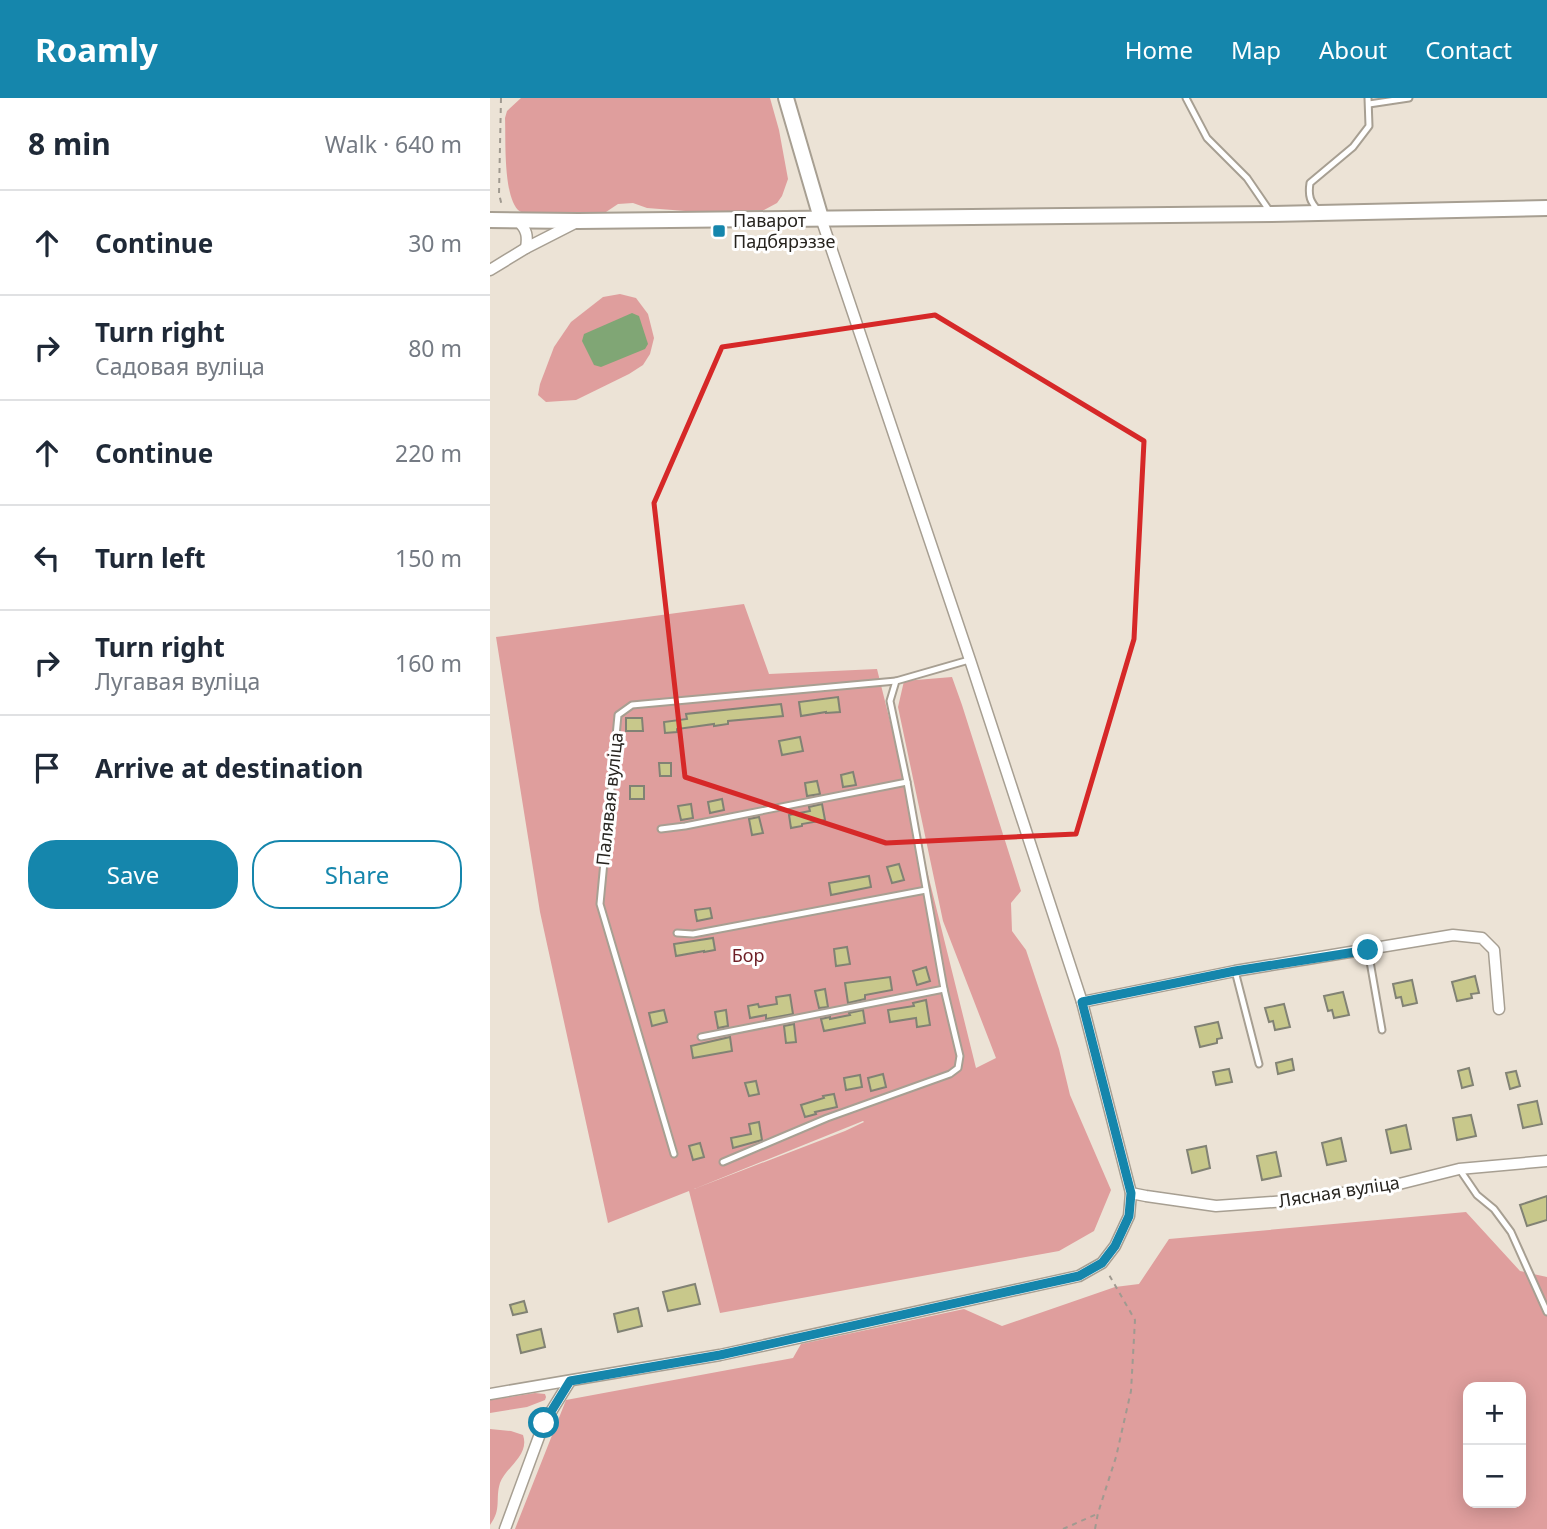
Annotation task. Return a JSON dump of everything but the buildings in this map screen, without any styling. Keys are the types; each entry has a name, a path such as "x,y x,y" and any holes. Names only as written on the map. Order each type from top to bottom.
{"street":[{"path":"490,1394 720,1355 1079,1276 1102,1263 1115,1246 1129,1216 1131,1193 1082,1002 971,660 821,218 786,98"},
{"path":"504,221 1272,214 1547,208"},
{"path":"504,221 525,228 528,236 526,248"},
{"path":"490,270 578,221"},
{"path":"1082,1002 1235,971 1453,935 1482,938 1494,950 1499,1009"},
{"name":"Лясная вуліца","path":"1131,1193 1216,1206 1258,1203 1399,1184 1459,1169 1547,1161"},
{"path":"505,1529 544,1423 570,1381"}],"lane":[{"path":"1186,98 1207,138 1247,178 1272,214"},
{"path":"1321,213 1311,203 1308,192 1310,183 1353,147 1369,126 1368,101 1409,98"},
{"name":"Палявая вуліца","path":"674,1154 600,904 618,715 632,705 896,681 971,660"},
{"path":"723,1162 827,1118 950,1074 958,1068 960,1056 944,989 890,701 896,681"},
{"path":"661,829 685,827 907,782"},
{"path":"677,933 693,934 926,890"},
{"path":"1368,950 1382,1030"},
{"path":"1235,971 1258,1064"},
{"path":"701,1037 944,989"},
{"path":"1459,1169 1477,1195 1494,1209 1511,1231 1547,1312"}],"path":[{"path":"501,98 499,194 504,221"},
{"path":"1095,1529 1116,1457 1131,1391 1135,1320 1102,1263"},
{"path":"1063,1529 1098,1513"}],"highlighted area":[{"path":"935,315 1144,441 1134,639 1076,834 886,843 685,777 654,503 722,347"}],"green space":[{"path":"521,98 770,98 788,179 777,203 764,210 711,213 647,208 633,203 618,204 606,212 527,215 518,210 513,202 506,166 505,118 507,111"},
{"path":"620,294 636,298 648,314 654,338 650,354 643,365 576,400 546,402 538,395 540,384 554,347 571,322 603,297"},
{"name":"Бор","path":"744,604 769,674 877,669 976,1068 996,1058 943,921 898,707 904,681 952,677 1021,891 1011,903 1012,931 1026,950 1059,1049 1070,1095 1111,1190 1094,1231 1059,1251 720,1313 689,1191 608,1223 540,912 496,637","holes":["864,1122 845,1131 694,1189"]},
{"path":"1466,1212 1520,1271 1547,1277 1547,1529 515,1529 566,1400 793,1358 801,1344 964,1309 1002,1326 1115,1287 1139,1284 1169,1239"},
{"path":"545,1394 545,1400 527,1407 490,1413 490,1400"},
{"path":"490,1429 523,1435 524,1442 520,1455 500,1483 496,1514 490,1525"}],"shaded area":[{"path":"632,313 639,316 648,344 645,349 601,367 594,365 582,341 584,334"}],"place":[{"name":"Паварот Падбярэззе","path":"719,231"}],"route":[{"path":"544,1423 570,1381 720,1355 1079,1276 1102,1263 1115,1246 1129,1216 1131,1193 1082,1002 1235,971 1368,950"}]}
